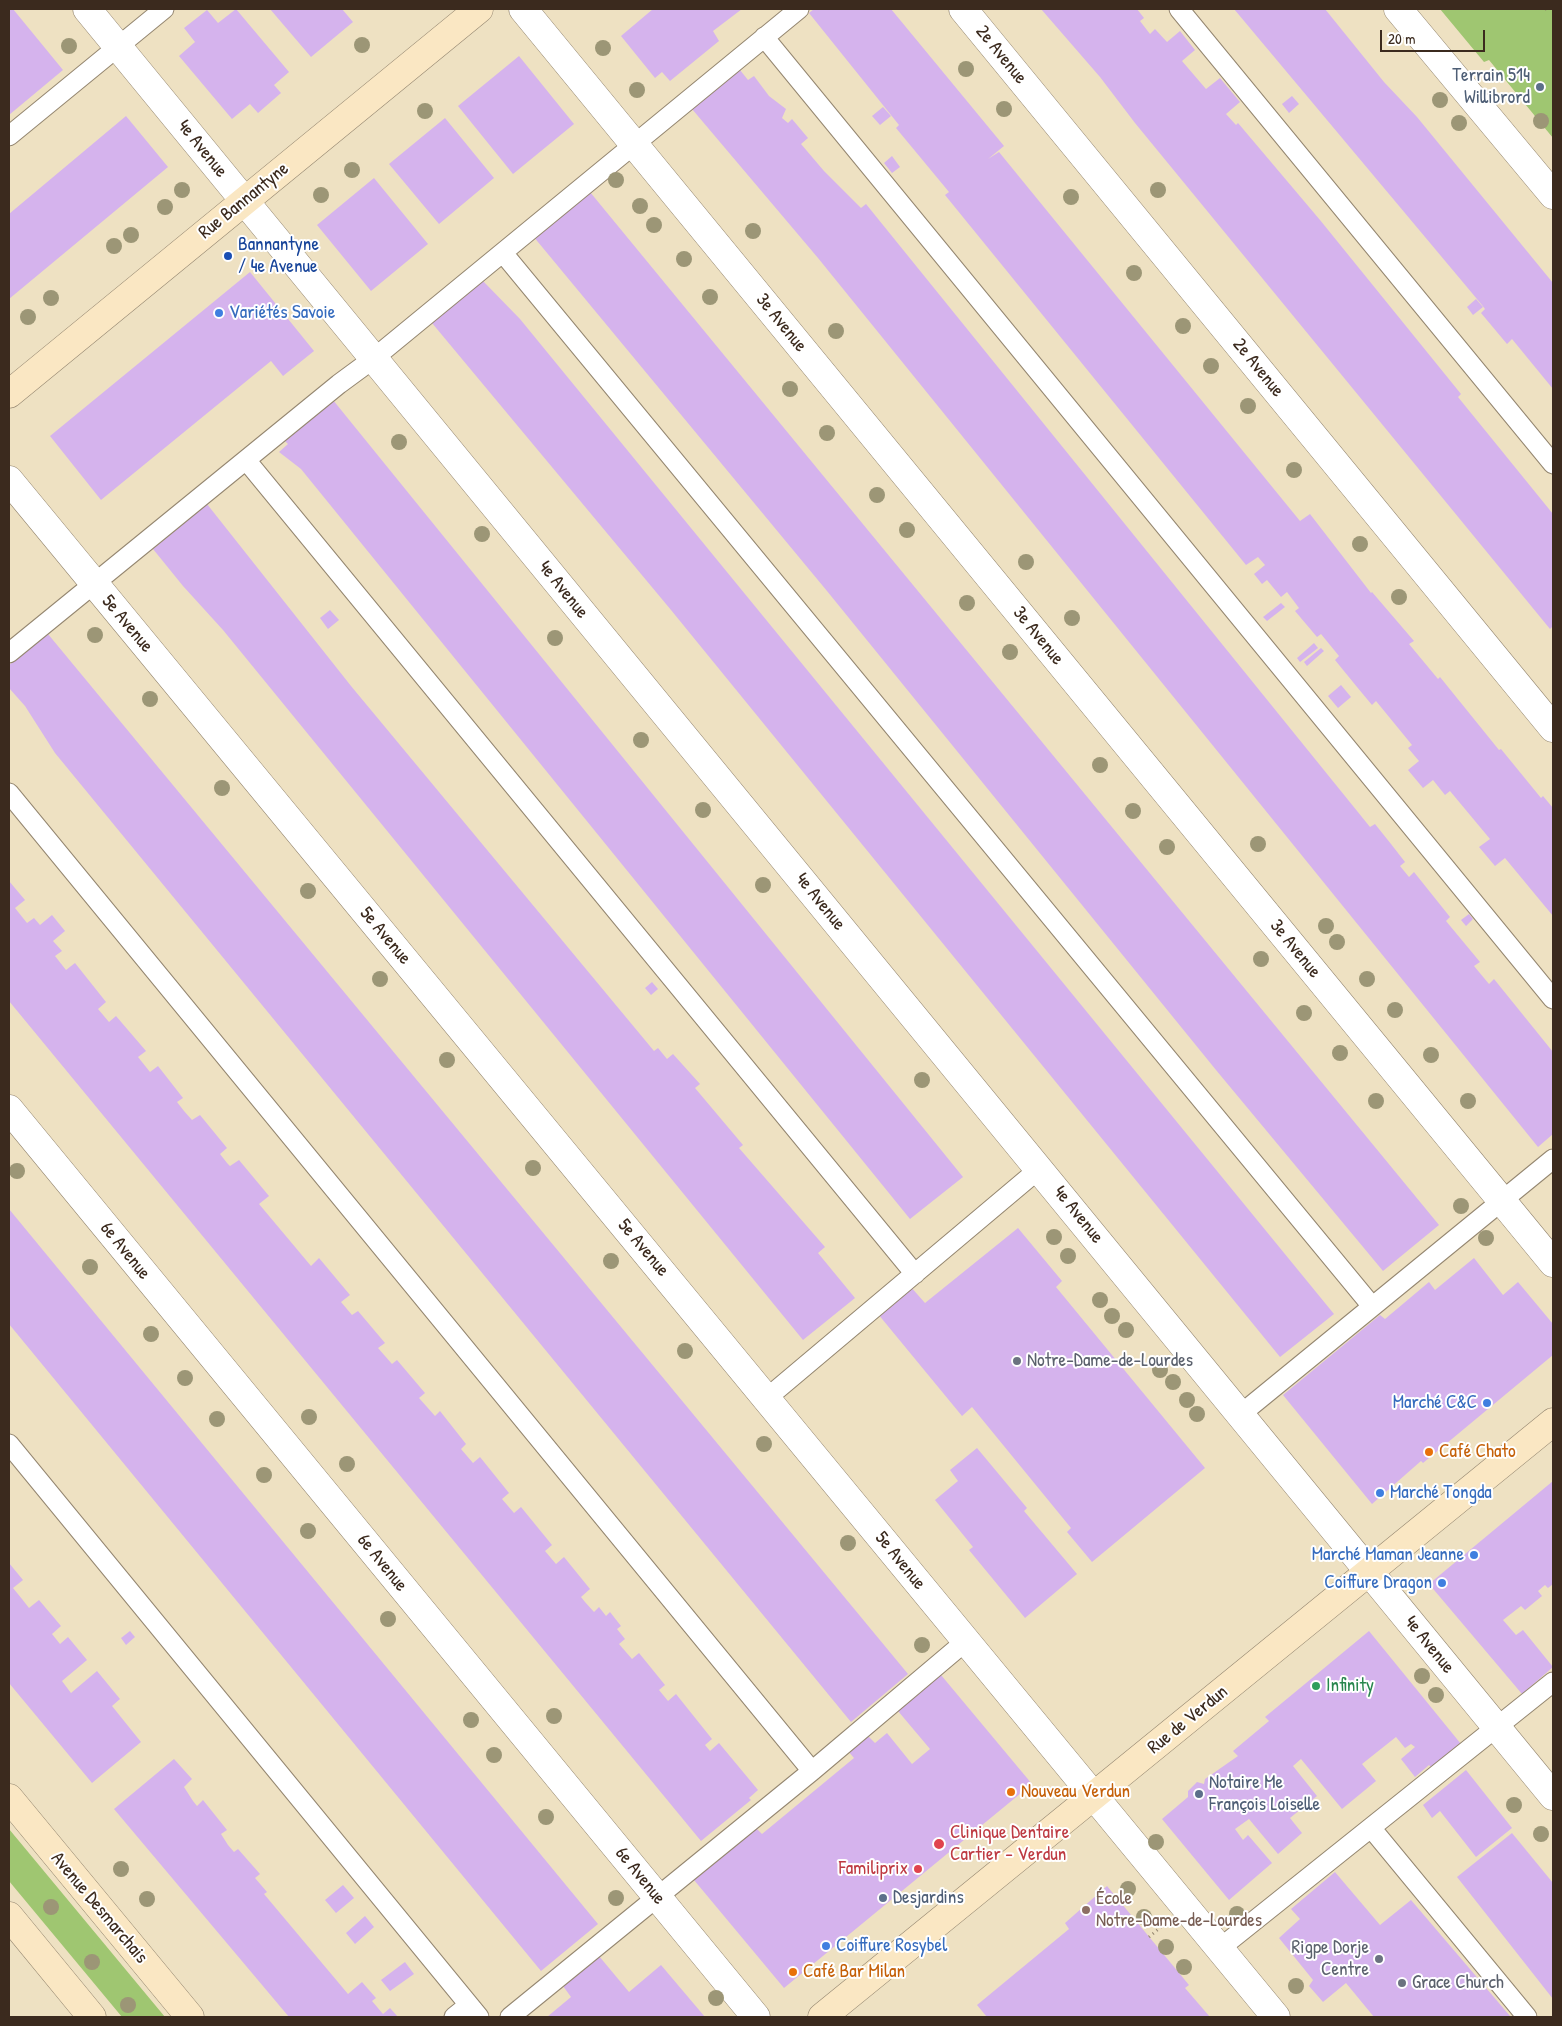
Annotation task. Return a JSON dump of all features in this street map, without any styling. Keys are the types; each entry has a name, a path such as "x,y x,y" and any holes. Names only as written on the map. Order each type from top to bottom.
{"street":[{"name":"4e Avenue","path":"88,9 1553,1796"},
{"name":"Rue Bannantyne","path":"9,394 478,9"},
{"name":"3e Avenue","path":"523,9 1553,1263"},
{"name":"2e Avenue","path":"963,9 1553,728"},
{"path":"1398,9 1553,195"},
{"name":"5e Avenue","path":"9,480 1276,2017"},
{"name":"6e Avenue","path":"9,1109 756,2017"},
{"name":"Rue de Verdun","path":"822,2017 1553,1422"},
{"name":"Avenue Desmarchais","path":"9,1798 190,2017"},
{"path":"9,1916 85,2015"}],"lane":[{"path":"9,136 164,9"},
{"path":"9,652 339,384 373,359 799,9"},
{"path":"1179,9 1553,464"},
{"path":"764,37 1553,999"},
{"path":"503,253 1371,1305"},
{"path":"246,460 915,1274"},
{"path":"9,793 812,1771"},
{"path":"1241,1414 1371,1305 1553,1158"},
{"path":"767,1398 1039,1168"},
{"path":"9,1444 474,2011 454,2017"},
{"path":"510,2017 812,1771 966,1642"},
{"path":"1219,1949 1553,1682"},
{"path":"1372,1828 1527,2017"}],"path":[{"path":"1149,1937 1164,1924"}],"green space":[{"path":"1440,9 1553,9 1553,138 1489,60 1484,62"},
{"path":"9,1829 165,2017 122,2017 9,1881"}],"building":[{"path":"9,9 13,9 63,70 9,115"},
{"path":"236,9 289,72 274,85 281,93 258,113 250,104 232,119 179,56 195,42 184,28 207,10 218,23"},
{"path":"270,9 342,9 353,22 311,57"},
{"path":"653,9 742,9 713,31 719,41 670,81 662,72 655,78 621,36"},
{"path":"814,9 891,9 1004,146 988,159 999,152 1300,521 1310,514 1371,593 1414,641 1409,644 1438,679 1440,677 1541,798 1543,796 1553,808 1553,916 1505,858 1495,866 1479,847 1490,839 1450,791 1445,795 1433,780 1423,788 1408,770 1419,761 1408,748 1412,745 1376,701 1372,705 1357,687 1335,660 1339,656 1321,634 1317,637 1295,611 1299,608 1287,592 1281,597 1267,580 1262,584 1254,574 1265,565 1258,557 1246,565 945,195 949,192 896,128 899,125 809,13"},
{"path":"1041,9 1137,9 1144,18 1140,21 1150,34 1155,29 1167,42 1180,31 1195,50 1182,61 1206,89 1220,78 1240,102 1226,114 1236,125 1238,123 1320,220 1461,394 1458,397 1553,514 1553,626 1550,629 1135,123 1100,77"},
{"path":"1234,9 1325,9 1384,82 1417,117 1553,283 1553,389 1512,339 1507,344 1481,313 1485,309 1482,305"},
{"path":"519,56 574,124 513,174 458,106"},
{"path":"740,70 748,80 754,76 769,96 786,109 782,118 788,123 792,119 808,138 801,144 824,171 861,208 866,204 1370,827 1375,824 1405,862 1400,866 1409,877 1414,872 1450,917 1446,921 1480,962 1474,966 1489,984 1494,979 1553,1052 1553,1134 1538,1147 818,258 692,109"},
{"path":"1292,96 1299,104 1289,113 1282,104"},
{"path":"883,107 891,116 880,125 872,116"},
{"path":"126,116 168,167 9,299 9,214"},
{"path":"445,118 494,178 439,224 389,164"},
{"path":"892,156 900,167 892,173 884,163"},
{"path":"374,178 428,244 371,291 317,225"},
{"path":"590,192 1439,1225 1383,1271 1216,1070 827,591 533,236"},
{"path":"250,272 314,351 283,376 271,361 101,500 50,436"},
{"path":"483,281 520,319 1334,1314 1280,1357 671,610 432,323"},
{"path":"1476,299 1483,307 1473,315 1467,307"},
{"path":"333,400 963,1177 910,1219 301,469 279,452 288,444 285,441"},
{"path":"207,504 351,686 654,1051 658,1048 667,1059 673,1054 700,1084 695,1088 743,1145 739,1148 825,1247 818,1253 855,1298 803,1340 223,630 153,549"},
{"path":"1281,603 1285,607 1267,621 1263,617"},
{"path":"330,610 339,620 328,629 320,618"},
{"path":"48,634 908,1674 851,1722 55,753 25,706 9,688 9,665"},
{"path":"1314,643 1318,648 1300,662 1297,658"},
{"path":"1321,648 1324,651 1307,666 1304,662"},
{"path":"1341,685 1351,697 1338,708 1328,696"},
{"path":"9,881 25,900 15,908 27,923 34,918 40,925 52,915 65,931 53,941 62,951 55,956 66,970 75,963 106,1002 98,1009 109,1022 116,1016 146,1051 138,1057 150,1072 158,1066 183,1098 177,1102 184,1111 192,1120 200,1115 227,1148 220,1154 227,1163 230,1166 239,1160 269,1196 259,1204 311,1266 319,1258 350,1295 341,1302 352,1315 358,1311 385,1343 378,1348 392,1364 397,1360 425,1393 419,1398 435,1416 440,1411 466,1444 461,1449 473,1463 480,1457 509,1493 502,1499 514,1513 521,1507 552,1545 545,1551 556,1564 564,1557 590,1589 581,1597 585,1602 594,1612 599,1607 606,1616 610,1612 621,1626 617,1629 625,1639 619,1644 632,1659 639,1653 665,1685 659,1690 668,1701 676,1694 712,1739 705,1745 710,1751 719,1743 758,1790 749,1798 751,1800 701,1841 9,1001"},
{"path":"1469,914 1473,919 1466,926 1461,920"},
{"path":"652,982 658,989 651,995 645,988"},
{"path":"9,1209 598,1924 541,1971 9,1324"},
{"name":"Notre-Dame-de-Lourdes","path":"1018,1228 1062,1281 1056,1287 1205,1468 1092,1562 1067,1532 1071,1528 972,1407 962,1416 878,1314 910,1286 925,1303"},
{"path":"1474,1258 1503,1295 1518,1282 1553,1324 1553,1355 1423,1463 1421,1461 1372,1504 1283,1395 1380,1315 1385,1319 1429,1282 1435,1290"},
{"path":"977,1448 1027,1508 1024,1511 1077,1574 1025,1618 969,1550 973,1547 935,1500 958,1481 950,1470"},
{"path":"1553,1481 1553,1584 1548,1588 1545,1585 1538,1591 1542,1596 1525,1610 1521,1606 1503,1620 1516,1635 1523,1630 1553,1667 1522,1694 1429,1584"},
{"path":"9,1563 23,1580 13,1588 29,1608 39,1600 61,1626 52,1634 60,1644 68,1637 87,1660 62,1681 71,1693 97,1671 120,1699 112,1706 141,1742 92,1783 9,1683"},
{"path":"130,1631 135,1637 126,1645 121,1638"},
{"path":"1369,1631 1461,1744 1432,1768 1429,1765 1415,1777 1401,1759 1415,1747 1411,1744 1405,1748 1396,1737 1362,1764 1376,1781 1342,1809 1301,1759 1293,1766 1317,1796 1290,1818 1302,1833 1278,1854 1249,1819 1235,1829 1243,1840 1248,1835 1272,1863 1229,1900 1162,1819 1188,1797 1188,1791 1197,1782 1204,1784 1205,1779 1238,1756 1233,1751 1269,1721 1265,1717"},
{"path":"941,1675 1032,1784 784,1988 694,1880 756,1828 762,1834 854,1758 848,1751 867,1735 875,1743 887,1733 912,1764 930,1749 898,1711"},
{"path":"174,1759 192,1779 184,1787 193,1801 197,1806 203,1800 227,1830 221,1834 228,1845 234,1852 238,1849 260,1874 255,1878 267,1892 264,1894 348,1994 362,1982 376,1998 372,2001 383,2014 390,2008 398,2017 289,2017 114,1809"},
{"path":"1466,1770 1512,1828 1476,1857 1440,1811 1432,1818 1423,1805"},
{"path":"1512,1833 1553,1883 1553,1999 1457,1877"},
{"name":"Rigpe Dorje Centre","path":"1335,1872 1380,1925 1411,1900 1510,2016 1374,2017 1346,1983 1323,2002 1309,1986 1313,1980 1279,1938 1300,1919 1291,1909"},
{"path":"343,1885 354,1898 336,1913 325,1900"},
{"path":"1107,1886 1189,1985 1185,1988 1210,2017 987,2017 977,2005 1069,1929 1065,1923"},
{"path":"365,1916 374,1927 355,1944 346,1933"},
{"path":"599,1956 629,1992 661,1965 705,2017 547,2017 571,1997 563,1986"},
{"path":"405,1962 414,1974 390,1991 381,1980"}],"place":[{"name":"Terrain 514 Willibrord","path":"1540,87"},
{"name":"Bannantyne / 4e Avenue","path":"228,256"},
{"name":"Variétés Savoie","path":"219,313"},
{"name":"Notre-Dame-de-Lourdes","path":"1017,1361"},
{"name":"Marché C&C","path":"1487,1403"},
{"name":"Café Chato","path":"1429,1452"},
{"name":"Marché Tongda","path":"1380,1493"},
{"name":"Marché Maman Jeanne","path":"1474,1555"},
{"name":"Coiffure Dragon","path":"1442,1583"},
{"name":"Infinity","path":"1316,1686"},
{"name":"Nouveau Verdun","path":"1011,1792"},
{"name":"Notaire Me François Loiselle","path":"1199,1794"},
{"name":"Clinique Dentaire Cartier - Verdun","path":"939,1844"},
{"name":"Familiprix","path":"918,1869"},
{"name":"Desjardins","path":"883,1898"},
{"name":"École Notre-Dame-de-Lourdes","path":"1086,1910"},
{"name":"Coiffure Rosybel","path":"826,1946"},
{"name":"Rigpe Dorje Centre","path":"1379,1959"},
{"name":"Café Bar Milan","path":"793,1972"},
{"name":"Grace Church","path":"1402,1983"}]}
